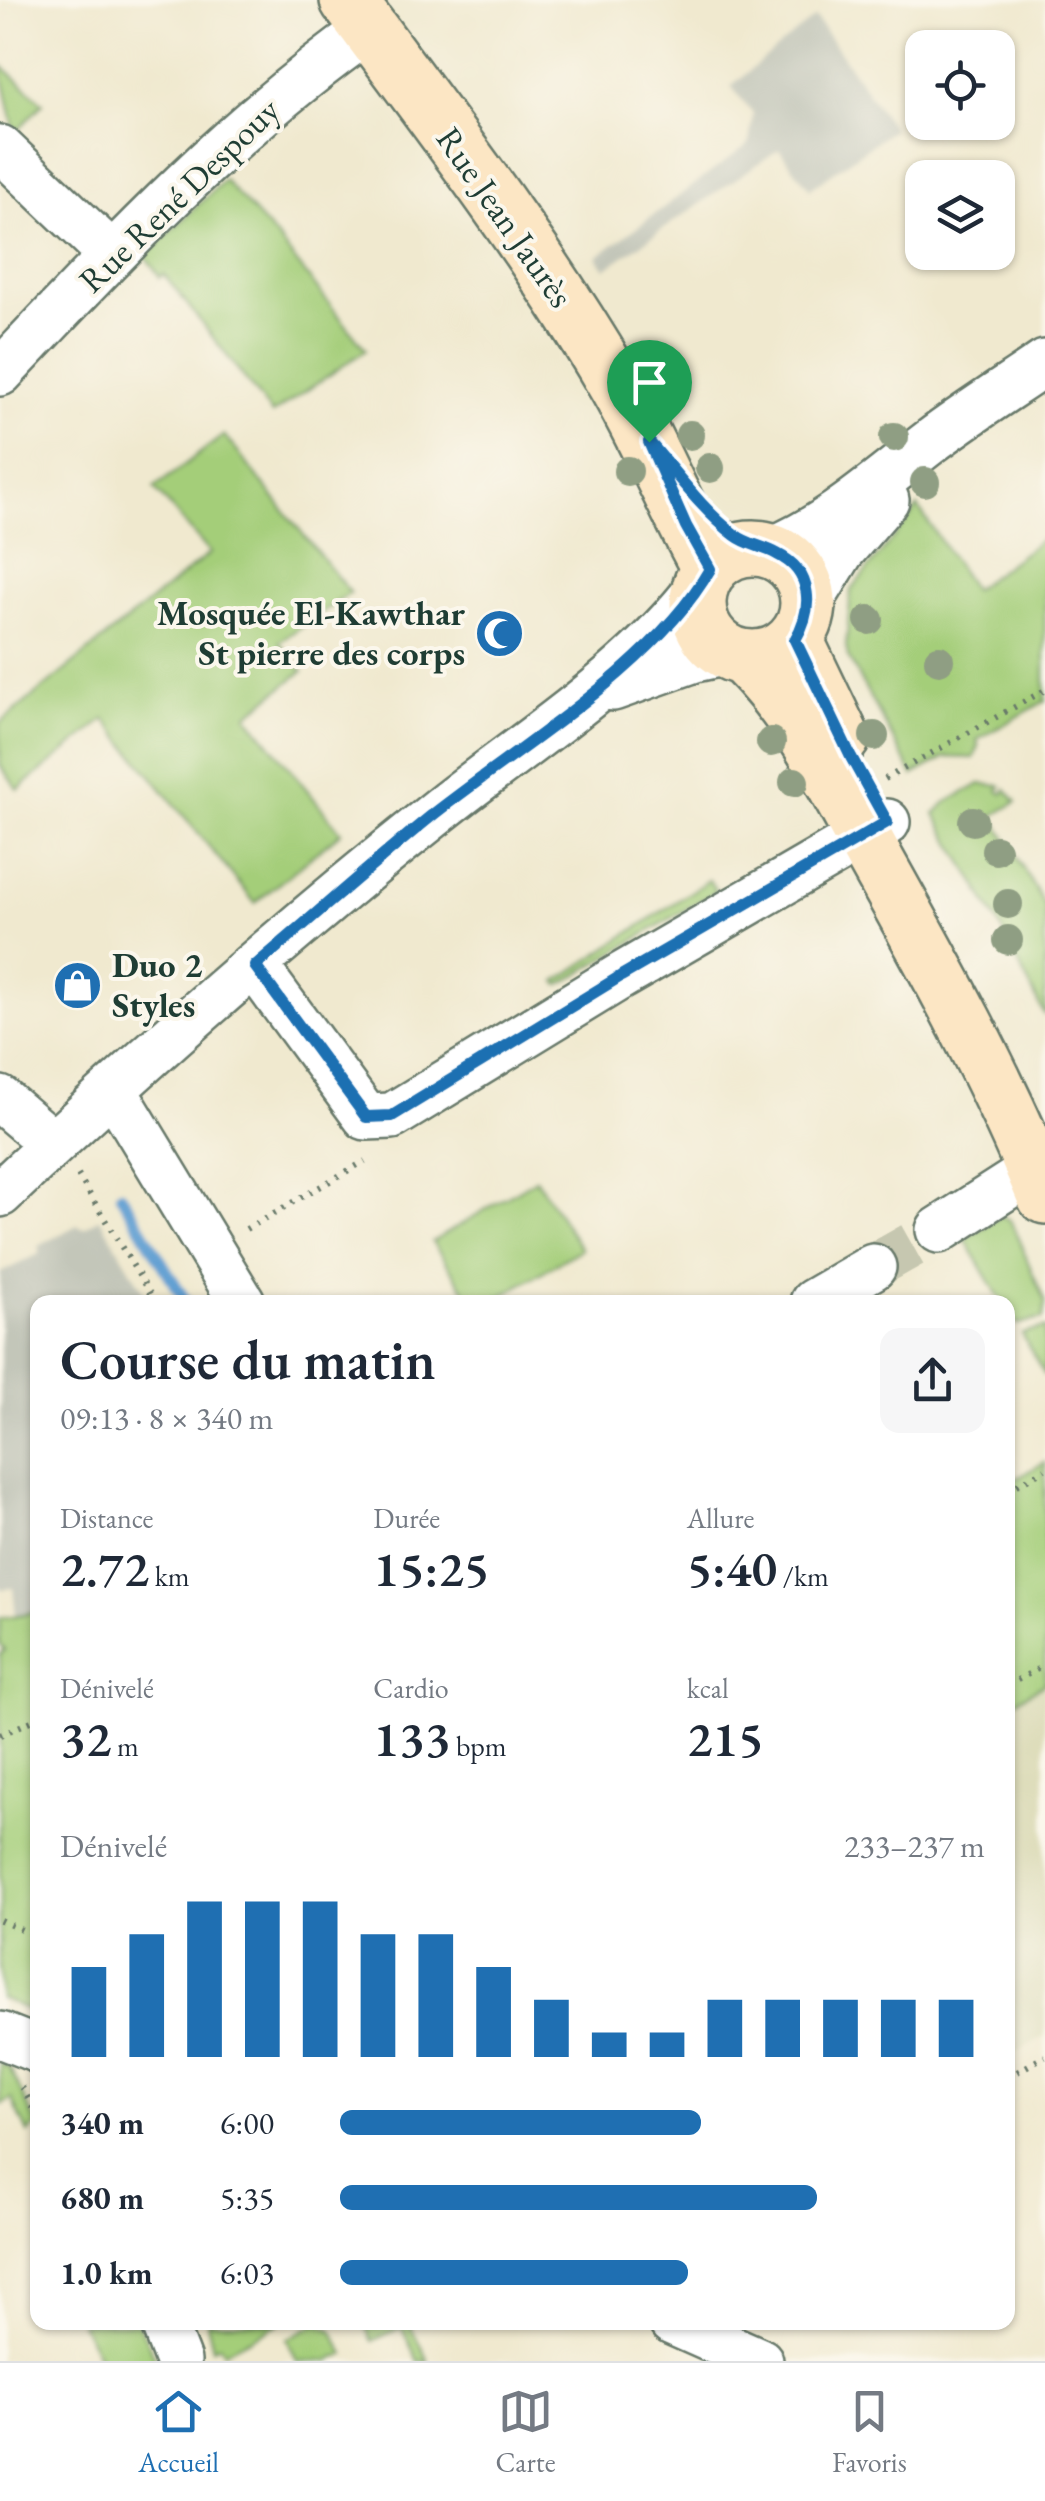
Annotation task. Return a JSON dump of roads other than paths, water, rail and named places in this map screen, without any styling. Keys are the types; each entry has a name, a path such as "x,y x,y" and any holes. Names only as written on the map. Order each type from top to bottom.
{"main road":[{"name":"Rue Jean Jaurès","path":"359,14 479,175 594,349 649,442 686,526 735,563"},
{"path":"735,655 762,658 780,652 802,622 807,590 794,565 735,563 698,604 702,624 712,640 769,682 873,815 991,1013 1042,1161"},
{"path":"802,622 873,815"}],"street":[{"name":"Rue René Despouy","path":"0,373 199,168 314,70 359,14"},
{"path":"0,148 112,255"},
{"path":"8,1187 255,966 430,818 592,695 735,563 799,539 946,430 1045,363"},
{"path":"802,622 841,552 946,430"},
{"path":"592,695 695,658 735,655"},
{"path":"255,966 366,1117 392,1116 873,815"},
{"path":"114,1091 238,1295"},
{"path":"0,1099 53,1144"},
{"path":"939,1230 1042,1161"},
{"path":"825,1295 873,1267"},
{"path":"0,2034 30,2047"},
{"path":"166,2330 178,2361"},
{"path":"690,2330 760,2361"}],"waterway":[{"path":"121,1195 182,1295"}],"tunnel":[{"path":"873,1267 939,1230"}],"place":[{"name":"Mosquée El-Kawthar St pierre des corps","path":"500,633"},
{"name":"Duo 2 Styles","path":"77,985"}]}
